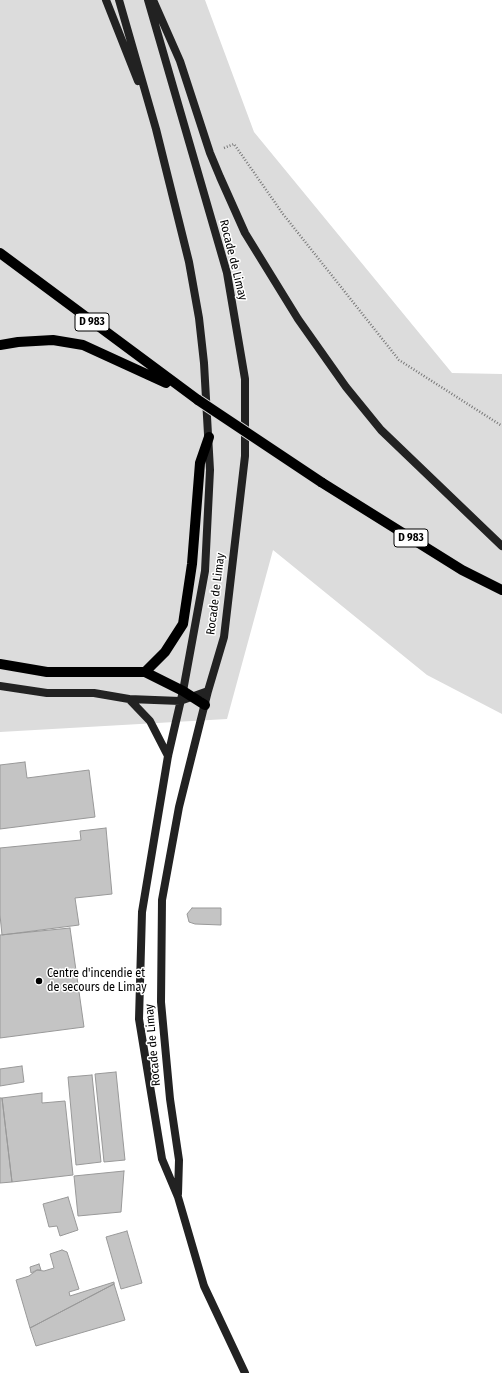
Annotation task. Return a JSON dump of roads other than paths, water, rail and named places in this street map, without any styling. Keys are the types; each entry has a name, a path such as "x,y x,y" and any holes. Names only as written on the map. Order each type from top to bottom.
{"main road":[{"path":"106,0 156,129"},
{"name":"Rocade de Limay","path":"119,0 156,129 189,262 199,318 204,363 210,470 205,571 187,694"},
{"name":"Rocade de Limay","path":"148,0 227,273 245,379 244,464 224,637 208,691 206,705 179,807 162,900 161,1002 170,1099 179,1160 178,1197"},
{"path":"153,0 180,61 210,153 223,184 246,233 298,319 346,387 381,430 502,546"},
{"name":"D 983","path":"0,253 198,400 321,482 462,570 502,590"},
{"path":"0,345 18,342 53,340 83,345 185,391"},
{"path":"145,672 165,652 183,624 192,564 200,463 209,437"},
{"path":"0,664 47,672 145,672 206,705"},
{"path":"0,686 47,693 94,693 129,699 180,701 187,694 208,691"},
{"path":"129,699 150,721 168,756"},
{"name":"Rocade de Limay","path":"180,701 168,756 142,912 139,1019 162,1159 178,1197 204,1286 245,1373"}],"place":[{"name":"Centre d'incendie et de secours de Limay","path":"39,981"}]}
